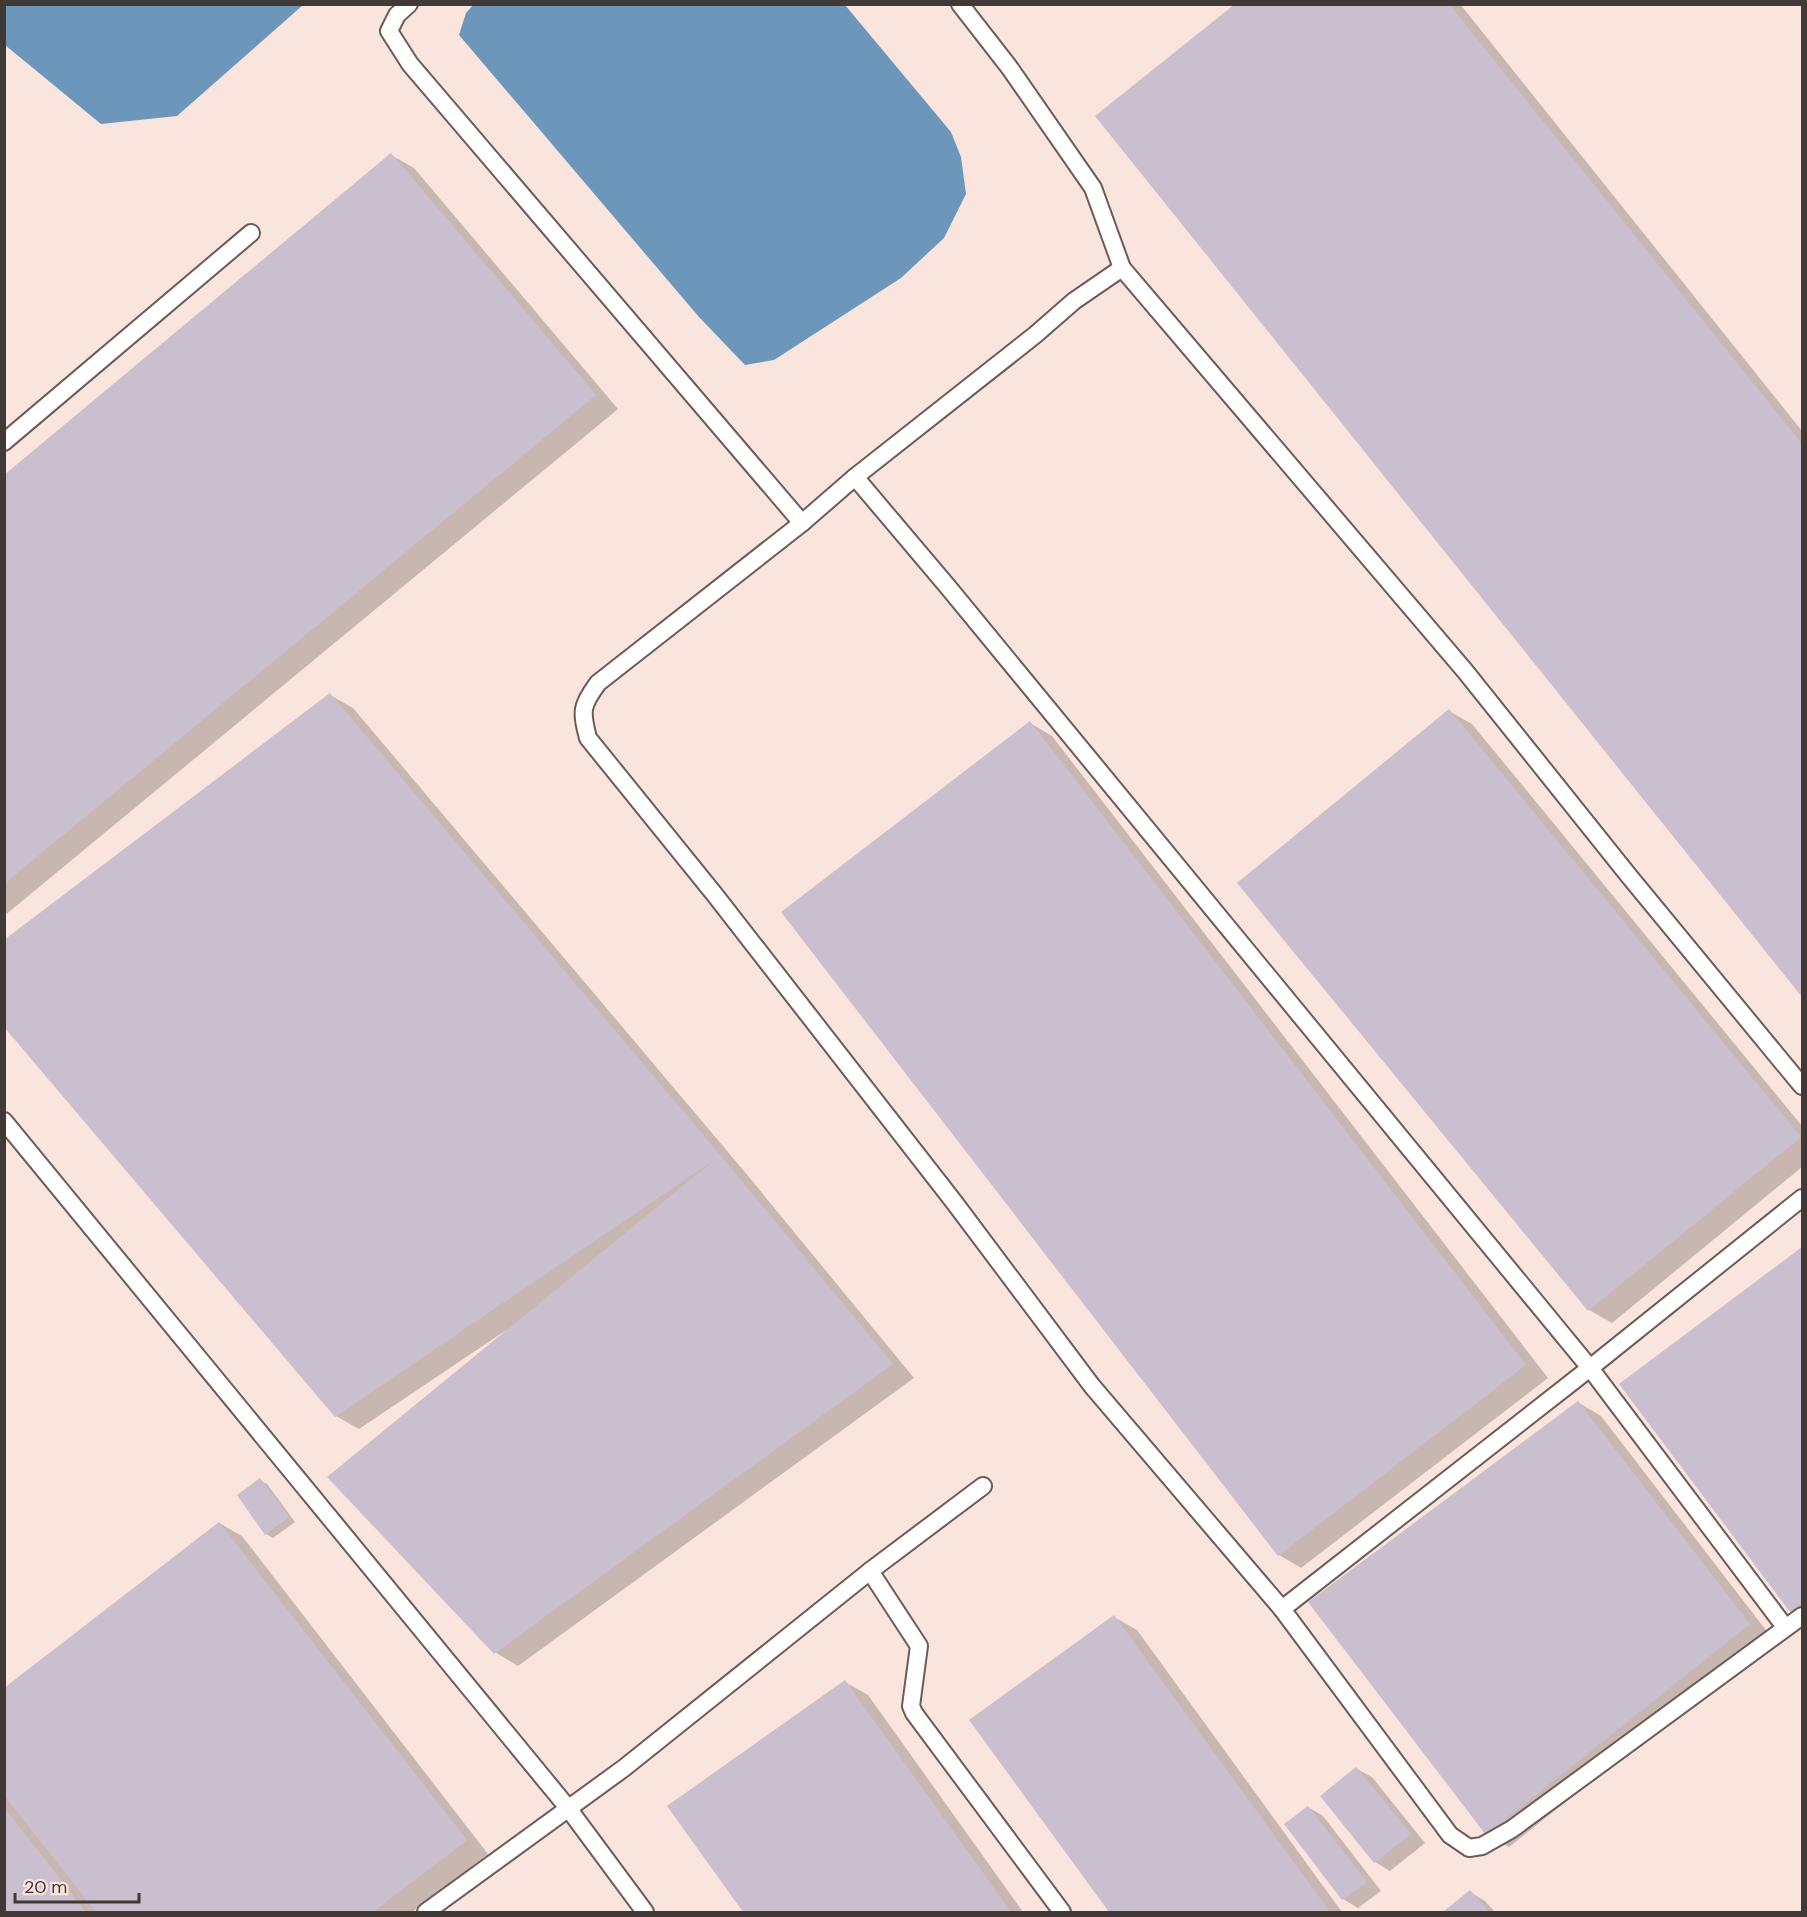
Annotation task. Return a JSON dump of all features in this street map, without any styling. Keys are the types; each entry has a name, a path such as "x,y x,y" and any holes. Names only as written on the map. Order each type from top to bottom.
{"lane":[{"path":"409,4 397,15 389,31 410,64 802,524"},
{"path":"960,4 1009,67 1093,188 1122,268 1465,671 1636,885 1803,1086"},
{"path":"4,442 251,233"},
{"path":"1122,268 1074,302 855,477 802,524 598,683 585,700 582,715 588,738 715,895 1092,1386 1282,1609 1450,1835 1469,1848 1482,1846 1512,1829 1803,1616"},
{"path":"855,477 948,586 1590,1368 1785,1627"},
{"path":"4,1121 568,1808 645,1912"},
{"path":"1282,1609 1803,1198"},
{"path":"426,1912 624,1768 870,1571 983,1486"},
{"path":"870,1571 919,1646 911,1706 914,1713 1062,1912"}],"water":[{"path":"4,5 303,5 177,116 101,124 5,45"},
{"path":"473,5 845,5 951,132 961,157 966,194 944,238 901,278 774,360 745,365 699,317 459,35 466,13"}],"building":[{"path":"1235,4 1449,4 1802,444 1802,997 1095,116"},
{"path":"391,153 596,395 4,884 4,475"},
{"path":"330,693 721,1156 893,1364 494,1654 327,1477 717,1158 335,1417 4,1027 4,940"},
{"path":"1449,709 1801,1137 1588,1311 1237,883"},
{"path":"1030,721 1526,1365 1278,1556 781,912"},
{"path":"1802,1247 1802,1603 1790,1612 1619,1384"},
{"path":"1578,1401 1750,1624 1486,1835 1308,1602"},
{"path":"260,1478 289,1517 265,1535 237,1495"},
{"path":"219,1522 467,1840 373,1912 96,1912 4,1795 4,1688"},
{"path":"1114,1615 1330,1912 1109,1912 969,1720"},
{"path":"845,1680 1011,1912 743,1912 667,1806"},
{"path":"1356,1767 1411,1834 1374,1863 1320,1796"},
{"path":"1308,1806 1367,1882 1342,1900 1284,1824"},
{"path":"4,1807 86,1912 4,1912"},
{"path":"1470,1890 1489,1912 1443,1912"}]}
